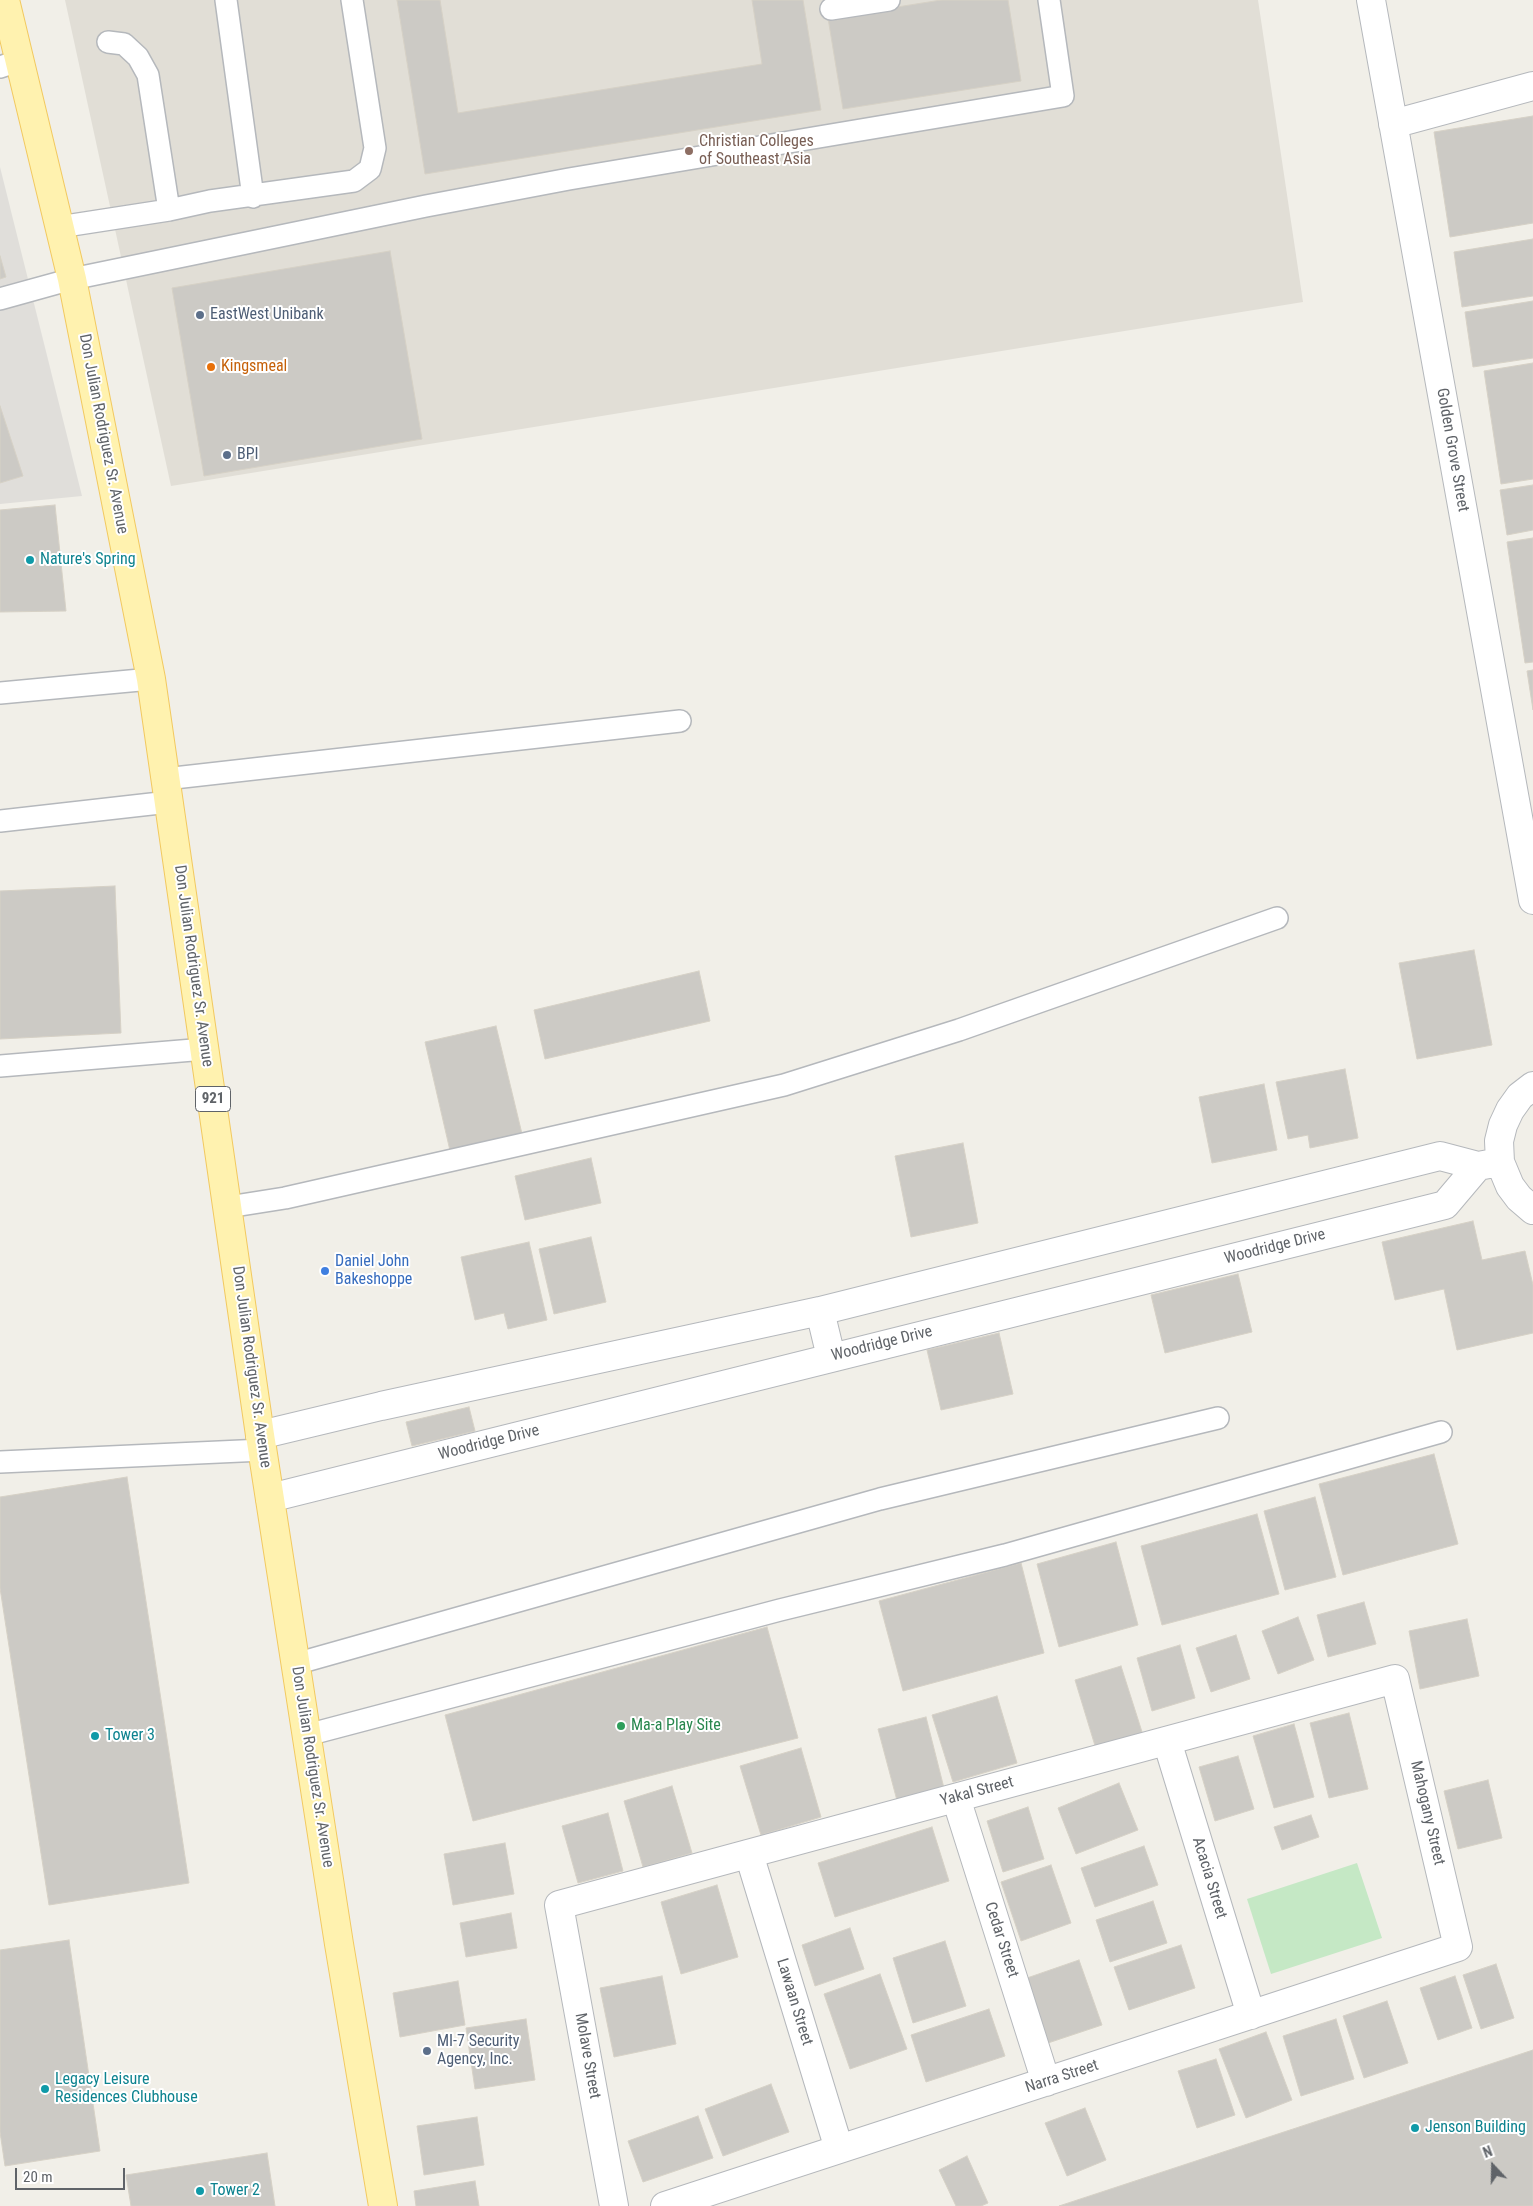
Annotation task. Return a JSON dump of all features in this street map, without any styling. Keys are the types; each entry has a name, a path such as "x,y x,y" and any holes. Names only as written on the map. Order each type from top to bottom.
{"main road":[{"name":"Don Julian Rodriguez Sr. Avenue","path":"5,0 11,64 59,227 72,279 151,679 306,1735 383,2206"}],"street":[{"name":"Golden Grove Street","path":"1371,0 1533,900"},
{"path":"1393,124 1533,86"},
{"path":"1489,1164 1499,1141 1503,1125 1520,1096 1533,1086"},
{"path":"262,1443 381,1406 820,1311 1440,1156 1489,1164 1519,1198 1533,1210"},
{"name":"Woodridge Drive","path":"270,1498 1445,1205 1489,1164"},
{"path":"820,1311 831,1357"},
{"name":"Yakal Street","path":"559,1905 1395,1679"},
{"name":"Mahogany Street","path":"1395,1679 1458,1947"},
{"name":"Acacia Street","path":"1166,1741 1251,2015"},
{"name":"Cedar Street","path":"956,1798 1046,2082"},
{"name":"Lawaan Street","path":"749,1854 839,2149"},
{"name":"Molave Street","path":"559,1905 614,2206"},
{"name":"Narra Street","path":"665,2206 1458,1947"}],"lane":[{"path":"226,0 253,197"},
{"path":"59,227 354,181 370,169 375,148 352,0"},
{"path":"831,9 889,0"},
{"path":"0,299 72,279 256,239 560,180 1063,96 1049,0"},
{"path":"108,42 124,44 138,56 148,76 170,210"},
{"path":"0,693 151,679"},
{"path":"0,821 167,790 680,721"},
{"path":"228,1207 285,1198 784,1085 959,1030 1277,918"},
{"path":"0,1066 205,1049"},
{"path":"296,1664 880,1499 1218,1418"},
{"path":"306,1735 780,1610 1005,1555 1441,1432"},
{"path":"0,1462 262,1443"}],"shaded area":[{"name":"Christian Colleges of Southeast Asia","path":"65,0 1258,0 1303,302 171,486"},
{"path":"0,167 82,496 0,504"}],"green space":[{"path":"1357,1863 1382,1938 1271,1974 1247,1899"}],"building":[{"path":"397,0 440,0 458,113 762,64 752,0 803,0 821,110 425,174"},
{"path":"941,0 1008,0 1021,81 843,109 828,18"},
{"path":"1533,116 1533,223 1450,237 1434,132"},
{"path":"1533,239 1533,296 1462,307 1454,252"},
{"path":"390,251 422,439 204,476 172,288"},
{"path":"0,256 6,277 0,279"},
{"path":"1533,301 1533,358 1473,367 1465,312"},
{"path":"1533,363 1533,479 1501,484 1484,371"},
{"path":"0,406 23,476 0,483"},
{"path":"1533,485 1533,530 1507,535 1500,490"},
{"name":"Nature's Spring","path":"55,505 66,611 0,612 0,510"},
{"path":"1533,538 1533,662 1525,663 1507,542"},
{"path":"1533,670 1533,710 1527,671"},
{"path":"115,886 121,1033 0,1039 0,891"},
{"path":"1474,950 1492,1045 1417,1059 1399,963"},
{"path":"699,971 710,1021 545,1059 534,1010"},
{"path":"496,1026 523,1138 451,1155 425,1042"},
{"path":"1345,1069 1358,1138 1310,1148 1308,1135 1288,1139 1276,1082"},
{"path":"1264,1084 1277,1150 1212,1163 1199,1097"},
{"path":"963,1143 978,1223 911,1237 895,1156"},
{"path":"591,1158 601,1203 525,1220 515,1176"},
{"path":"1473,1221 1482,1260 1525,1251 1533,1285 1533,1333 1457,1350 1444,1289 1395,1300 1382,1242"},
{"path":"591,1237 606,1302 554,1314 539,1249"},
{"path":"529,1242 547,1320 508,1329 504,1313 475,1320 461,1257"},
{"path":"1238,1274 1252,1332 1165,1353 1151,1295"},
{"path":"999,1333 1013,1394 941,1410 927,1350"},
{"path":"469,1407 475,1431 412,1446 406,1422"},
{"path":"1434,1454 1458,1544 1343,1575 1319,1484"},
{"name":"Tower 3","path":"127,1477 189,1883 49,1905 0,1588 0,1497"},
{"path":"1315,1497 1336,1577 1285,1590 1264,1511"},
{"path":"1257,1514 1279,1594 1162,1625 1141,1546"},
{"path":"1116,1542 1138,1625 1059,1647 1037,1564"},
{"path":"1021,1563 1044,1653 903,1691 879,1601"},
{"path":"1364,1602 1376,1644 1328,1657 1317,1615"},
{"path":"1298,1617 1314,1660 1278,1674 1262,1631"},
{"path":"1467,1619 1479,1676 1420,1689 1409,1631"},
{"name":"Ma-a Play Site","path":"767,1627 798,1738 473,1821 445,1715"},
{"path":"1236,1635 1250,1679 1211,1692 1196,1648"},
{"path":"1180,1645 1195,1698 1152,1711 1137,1658"},
{"path":"1121,1666 1143,1735 1096,1749 1075,1680"},
{"path":"997,1696 1017,1763 953,1782 932,1715"},
{"path":"1349,1713 1368,1789 1329,1798 1310,1723"},
{"path":"926,1717 946,1796 899,1808 878,1729"},
{"path":"1294,1724 1314,1797 1274,1808 1253,1736"},
{"path":"801,1748 821,1817 761,1835 740,1766"},
{"path":"1238,1756 1254,1809 1215,1821 1199,1767"},
{"path":"1488,1780 1502,1838 1458,1849 1444,1791"},
{"path":"1119,1783 1138,1830 1076,1854 1058,1808"},
{"path":"672,1786 692,1853 643,1867 624,1801"},
{"path":"1028,1807 1044,1859 1003,1872 987,1821"},
{"path":"608,1813 623,1871 578,1883 562,1826"},
{"path":"1311,1815 1319,1837 1282,1850 1274,1827"},
{"path":"932,1827 949,1881 835,1917 818,1863"},
{"path":"505,1843 514,1894 453,1905 444,1854"},
{"path":"1144,1846 1158,1885 1095,1907 1081,1868"},
{"path":"1051,1865 1071,1923 1021,1941 1001,1882"},
{"path":"717,1885 738,1957 681,1974 661,1902"},
{"path":"1153,1901 1167,1943 1110,1962 1096,1920"},
{"path":"511,1913 517,1948 466,1957 460,1923"},
{"path":"850,1928 864,1969 815,1986 802,1945"},
{"name":"Legacy Leisure Residences Clubhouse","path":"69,1940 100,2151 5,2166 0,2132 0,1950"},
{"path":"945,1941 966,2006 913,2023 893,1958"},
{"path":"1181,1945 1195,1988 1129,2010 1114,1967"},
{"path":"1079,1960 1102,2025 1048,2043 1027,1978"},
{"path":"1496,1964 1514,2018 1481,2029 1463,1975"},
{"path":"880,1974 907,2049 850,2069 824,1994"},
{"path":"662,1976 676,2044 614,2057 600,1988"},
{"path":"1455,1976 1472,2028 1438,2040 1420,1988"},
{"path":"458,1981 465,2025 400,2037 393,1993"},
{"path":"1387,2001 1408,2063 1364,2078 1343,2016"},
{"path":"989,2009 1005,2056 926,2082 911,2035"},
{"path":"526,2019 535,2080 475,2089 466,2028"},
{"path":"1336,2019 1354,2079 1301,2096 1283,2036"},
{"path":"1266,2032 1292,2100 1246,2118 1219,2049"},
{"name":"Jenson Building","path":"1533,2050 1533,2206 1059,2206"},
{"path":"1216,2059 1235,2115 1197,2128 1178,2071"},
{"path":"771,2084 789,2132 723,2156 705,2109"},
{"path":"1085,2108 1106,2160 1067,2176 1045,2123"},
{"path":"698,2116 713,2158 643,2182 628,2141"},
{"path":"477,2117 484,2165 424,2175 417,2126"},
{"name":"Tower 2","path":"267,2153 275,2206 131,2206 126,2175"},
{"path":"967,2156 988,2203 981,2206 956,2206 939,2170"},
{"path":"475,2181 479,2206 416,2206 414,2191"}],"place":[{"name":"Christian Colleges of Southeast Asia","path":"689,151"},
{"name":"EastWest Unibank","path":"200,315"},
{"name":"Kingsmeal","path":"211,367"},
{"name":"BPI","path":"227,455"},
{"name":"Nature's Spring","path":"30,560"},
{"name":"Daniel John Bakeshoppe","path":"325,1271"},
{"name":"Ma-a Play Site","path":"621,1726"},
{"name":"Tower 3","path":"95,1736"},
{"name":"MI-7 Security Agency, Inc.","path":"427,2051"},
{"name":"Legacy Leisure Residences Clubhouse","path":"45,2089"},
{"name":"Jenson Building","path":"1415,2128"},
{"name":"Tower 2","path":"200,2191"}]}
